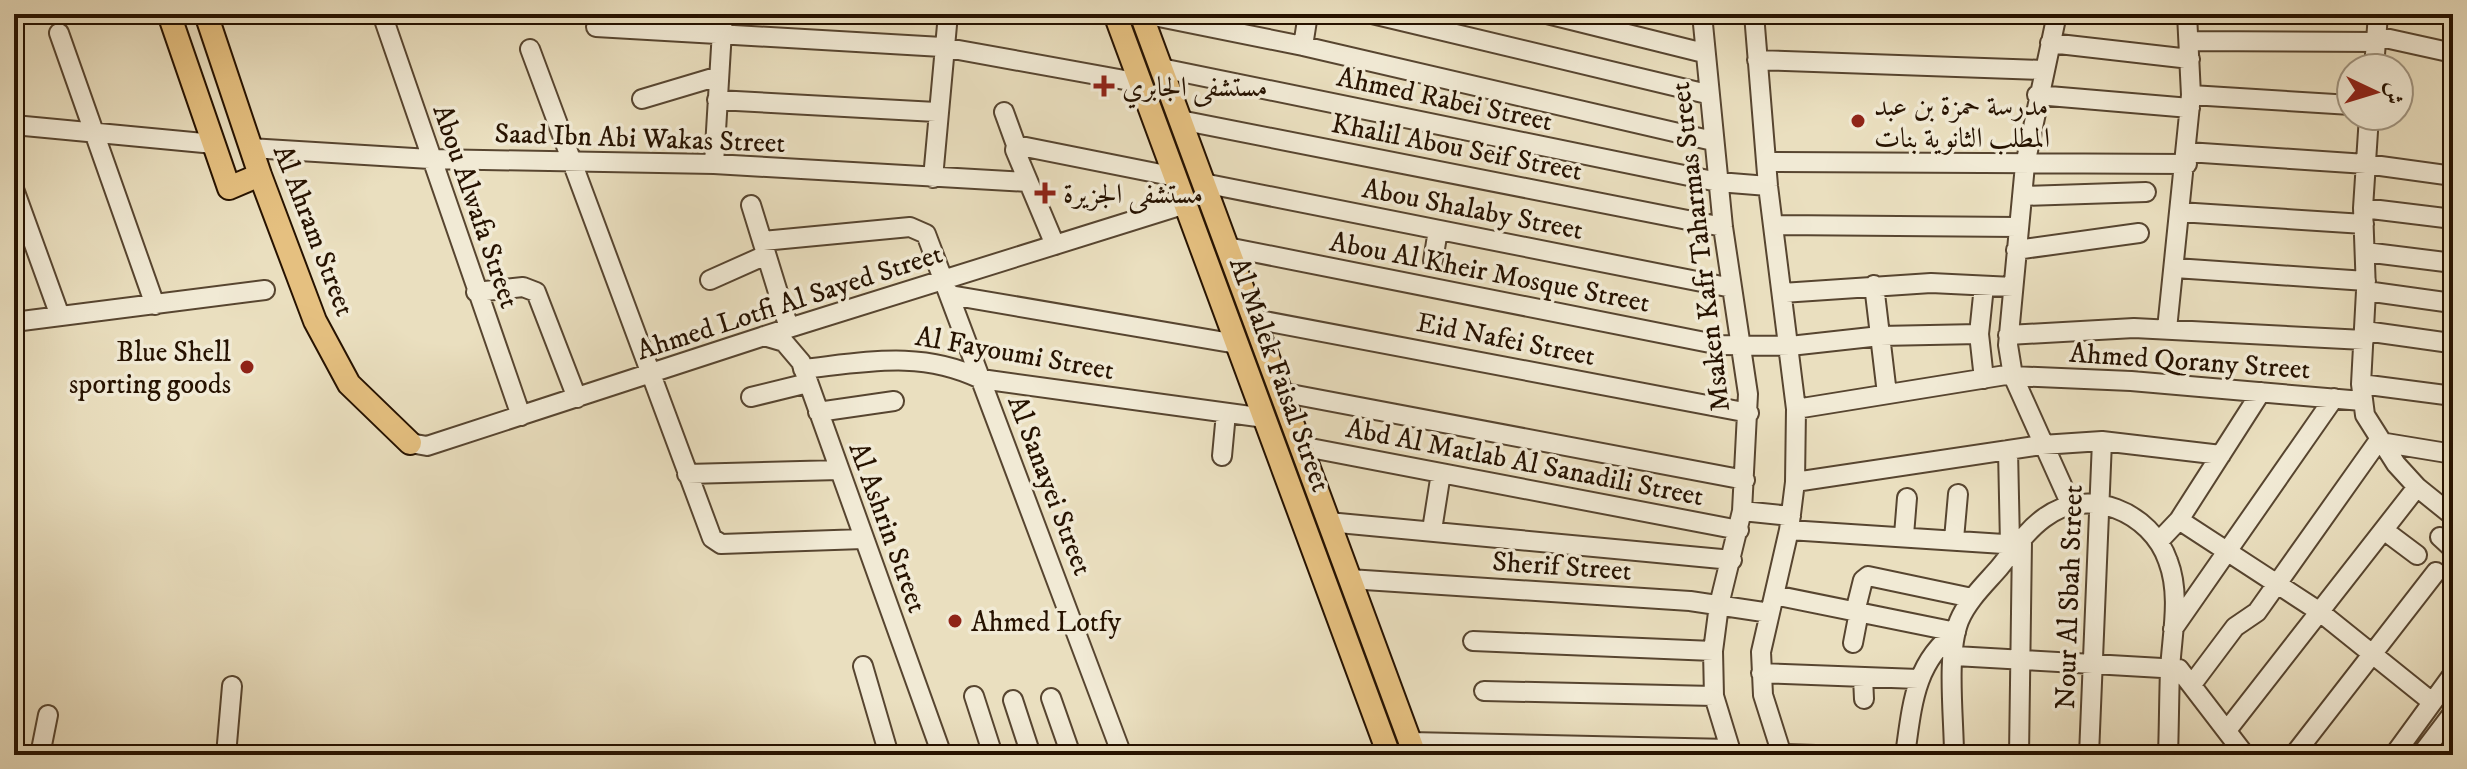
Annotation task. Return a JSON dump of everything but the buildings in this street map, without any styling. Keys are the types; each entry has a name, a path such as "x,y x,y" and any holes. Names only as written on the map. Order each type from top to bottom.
{"main road":[{"path":"169,14 229,188 260,175"},
{"name":"Al Ahram Street","path":"206,14 260,175 309,304 342,375 410,443"},
{"name":"Al Malek Faisal Street","path":"1115,14 1389,755"},
{"name":"Al Malek Faisal Street","path":"1142,14 1412,749"},
{"path":"1336,610 1350,612 1353,589"},
{"path":"1350,648 1359,635 1370,635"}],"street":[{"name":"Abou Alwafa Street","path":"382,14 521,416"},
{"path":"714,164 723,14"},
{"path":"933,178 936,112 948,14"},
{"path":"1142,14 1303,46 1713,141"},
{"path":"1303,46 1308,14"},
{"path":"1372,14 1707,94"},
{"path":"1547,14 1704,53"},
{"name":"Msaken Kafr Taharmas Street","path":"1702,14 1707,94 1723,227 1743,347 1749,413 1741,521 1719,605 1713,651 1714,696 1731,752"},
{"path":"1754,14 1768,186 1796,409 1795,482 1790,523 1761,673 1782,754 1816,755"},
{"path":"2057,14 2037,95 2025,165 2008,335 2013,375 2071,505"},
{"path":"2167,329 2191,102 2187,14"},
{"path":"2375,52 2378,14"},
{"path":"596,27 628,22 722,35 942,47 1141,83"},
{"path":"59,33 155,305"},
{"path":"2050,43 2189,50 2376,39 2453,53"},
{"path":"530,49 712,538 721,544 863,539"},
{"path":"1757,60 2043,70"},
{"name":"Ahmed Rabei Street","path":"1161,68 1718,182 1768,186"},
{"path":"642,99 719,76"},
{"path":"2037,95 2335,105"},
{"path":"717,100 936,112"},
{"path":"1004,112 1028,182 1055,245"},
{"name":"Khalil Abou Seif Street","path":"1180,120 1723,227"},
{"path":"14,125 214,144"},
{"path":"2368,132 2362,393 2380,441 2417,487 2453,516"},
{"path":"1016,145 1176,177"},
{"name":"Saad Ibn Abi Wakas Street","path":"251,148 430,159 714,164 1028,182"},
{"path":"1766,162 2025,165 2187,158 2366,164 2453,176"},
{"name":"Abou Shalaby Street","path":"1203,183 1732,288"},
{"path":"14,189 60,316"},
{"path":"2022,196 2146,192"},
{"name":"Ahmed Lotfi Al Sayed Street","path":"410,443 427,446 789,328 947,288 1055,245 1186,204"},
{"path":"751,205 789,328"},
{"path":"2179,212 2453,219"},
{"path":"1773,225 2018,227"},
{"name":"Al Sanayei Street","path":"764,248 918,228 926,234 1122,755"},
{"path":"1433,261 1438,230"},
{"path":"2016,250 2139,233"},
{"name":"Abou Al Kheir Mosque Street","path":"1227,247 1708,344 1790,346 1880,336 1979,334"},
{"path":"710,280 764,248"},
{"path":"2365,252 2453,263"},
{"path":"2175,268 2366,286 2452,303"},
{"path":"1782,293 1874,285 2013,287"},
{"path":"1874,285 1887,394"},
{"path":"1984,286 1979,334 1984,379"},
{"path":"476,292 523,287 536,292 577,398"},
{"path":"947,288 1237,344"},
{"path":"14,322 265,290"},
{"name":"Eid Nafei Street","path":"1254,319 1749,413"},
{"path":"2008,335 2167,329 2443,342"},
{"name":"Al Ashrin Street","path":"763,336 789,346 805,376 942,755"},
{"name":"Al Fayoumi Street","path":"751,397 805,376 916,359 953,365 981,379 1265,418"},
{"name":"Ahmed Qorany Street","path":"1796,409 2013,375 2334,398 2362,393 2453,396"},
{"path":"1280,392 1745,480"},
{"path":"2159,541 2179,520 2261,392"},
{"path":"2173,629 2334,398"},
{"path":"818,412 894,401"},
{"path":"1222,456 1226,413"},
{"path":"1795,482 2042,445 2102,441 2221,455"},
{"name":"Nour Al Sbah Street","path":"2089,755 2102,441"},
{"path":"2380,441 2453,454"},
{"path":"2193,683 2235,627 2257,612 2380,441"},
{"name":"Abd Al Matlab Al Sanadili Street","path":"1300,446 1441,473 1741,521 2017,543"},
{"path":"2008,450 2017,543 2021,660 2019,755"},
{"path":"687,474 839,470"},
{"path":"1432,530 1441,473"},
{"path":"2228,729 2417,487"},
{"path":"1954,539 1958,494"},
{"path":"1904,535 1907,498"},
{"path":"1905,755 1918,679 1934,652 1956,632 1972,598 2017,543 2045,517 2071,505 2100,504 2134,517 2159,541 2174,580 2168,755"},
{"path":"2179,520 2320,612 2432,702"},
{"path":"1328,522 1732,560"},
{"path":"2385,531 2417,555"},
{"path":"2294,755 2436,572"},
{"path":"1853,643 1863,580 1868,576 1972,598"},
{"name":"Sherif Street","path":"1353,589 1719,605 1772,604 1857,612 1956,632"},
{"path":"1954,755 1956,632"},
{"path":"1473,641 1713,651"},
{"path":"1955,656 2183,671 2245,755"},
{"path":"863,666 889,755"},
{"path":"1761,673 1918,679"},
{"path":"2394,755 2453,674"},
{"path":"1863,677 1864,699"},
{"path":"226,755 232,686"},
{"path":"1484,691 1714,696"},
{"path":"974,696 993,755"},
{"path":"1051,698 1071,755"},
{"path":"1013,700 1031,755"},
{"path":"2425,749 2453,713"},
{"path":"40,755 48,715"},
{"path":"2425,749 2453,741"},
{"path":"1412,749 1731,752"}],"place":[{"name":"مستشفى الجابري","path":"1104,86"},
{"name":"مدرسة حمزة بن عبد المطلب الثانوية بنات","path":"1858,121"},
{"name":"مستشفى الجزيرة","path":"1045,193"},
{"name":"Blue Shell sporting goods","path":"247,367"},
{"name":"Ahmed Lotfy","path":"955,621"}]}
